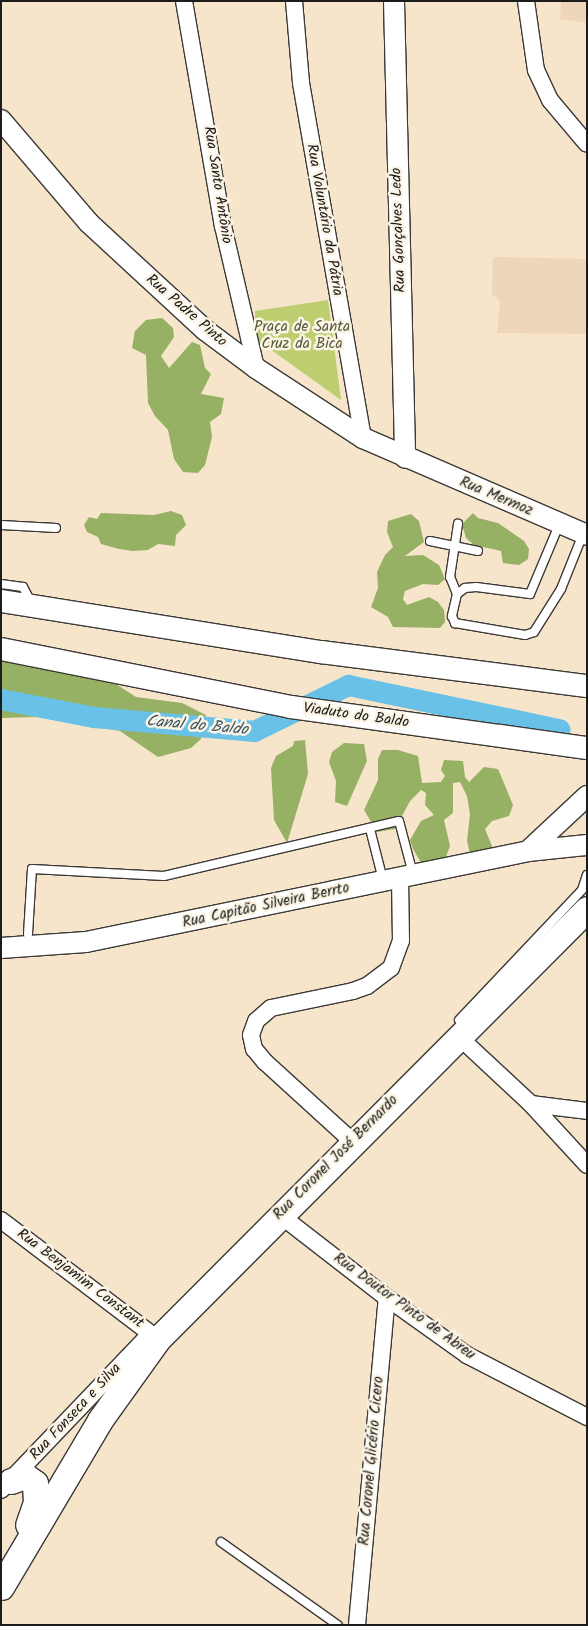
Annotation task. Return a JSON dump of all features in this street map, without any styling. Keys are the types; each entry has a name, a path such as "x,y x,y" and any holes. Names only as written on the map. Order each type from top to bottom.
{"main road":[{"path":"1,601 321,652 587,686"},
{"name":"Viaduto do Baldo","path":"1,649 127,676 291,706 587,748"},
{"name":"Rua Coronel José Bernardo","path":"13,1565 100,1420 154,1336 280,1215 456,1030 587,909"},
{"path":"1,1587 13,1565 37,1493 35,1483 25,1476 6,1486"}],"street":[{"name":"Rua Santo Antônio","path":"184,1 223,226 256,368"},
{"name":"Rua Voluntário da Pátria","path":"294,1 301,83 363,438"},
{"name":"Rua Gonçalves Ledo","path":"394,1 405,458"},
{"path":"526,1 536,70 550,100 587,144"},
{"name":"Rua Padre Pinto","path":"1,120 89,223 206,330 256,368 363,438 405,458"},
{"name":"Rua Mermoz","path":"405,458 585,535"},
{"path":"528,852 587,796"},
{"name":"Rua Capitão Silveira Berrto","path":"1,948 86,942 397,873 528,852 587,845"},
{"path":"351,1139 265,1062 254,1049 251,1035 256,1021 271,1008 353,992 367,986 391,968 401,941 397,873"},
{"path":"456,1030 531,1104 587,1165"},
{"path":"531,1104 587,1111"},
{"name":"Rua Doutor Pìnto de Abreu","path":"280,1215 387,1298 467,1355 587,1417"},
{"name":"Rua Benjamim Constant","path":"1,1220 154,1336"},
{"name":"Rua Coronel Glicério Cicero","path":"357,1625 387,1298"},
{"name":"Rua Fonseca e Silva","path":"6,1486 154,1336"}],"lane":[{"path":"457,594 476,587 530,594 559,523"},
{"path":"458,524 450,577 457,594 452,616 460,626 525,635 534,632 561,588 585,535"},
{"path":"1,525 56,528"},
{"path":"430,542 478,550"},
{"path":"1,584 23,587 33,606"},
{"path":"28,934 32,869 164,876 399,821 397,873"},
{"path":"370,829 397,873"},
{"name":"Rua Coronel José Bernardo","path":"456,1030 582,890 587,875"},
{"name":"Rua Coronel José Bernardo","path":"154,1336 351,1139 388,1095"},
{"path":"221,1542 338,1625"}],"shaded area":[{"path":"561,1 587,1 587,23 560,19"},
{"path":"493,257 587,259 587,334 497,333 500,301 492,294"}],"green space":[{"name":"Praça de Santa Cruz da Bica","path":"328,300 341,400 256,339 255,311"},
{"path":"162,318 173,328 174,337 161,356 169,368 192,342 200,345 205,368 211,374 201,394 224,398 221,414 210,422 212,437 205,465 198,473 183,472 174,459 168,430 155,416 148,403 146,355 132,348 135,331 146,320"},
{"path":"171,511 182,515 186,525 176,535 175,546 158,544 148,550 133,551 119,549 101,544 98,537 87,532 84,525 89,517 97,519 101,513 154,515"},
{"path":"473,513 478,518 498,523 524,541 529,549 528,559 519,565 503,563 501,551 474,545 466,538 462,524"},
{"path":"411,514 419,521 424,542 405,556 423,555 439,565 445,579 438,585 423,584 405,591 403,599 407,605 429,597 438,602 444,610 445,622 440,628 393,627 388,617 371,607 378,588 377,572 385,555 393,547 387,532 388,521"},
{"path":"1,659 56,668 116,684 136,697 182,703 206,715 201,739 191,748 158,757 120,731 39,717 1,718"},
{"path":"305,740 308,774 287,843 274,820 271,768 276,756 293,746 294,741"},
{"path":"344,743 364,744 367,761 347,806 335,802 336,781 329,762 332,752"},
{"path":"382,750 398,750 418,756 422,783 441,782 445,776 441,770 444,760 463,761 465,777 469,782 484,767 498,769 513,805 509,816 492,821 485,829 494,851 471,858 467,841 470,814 467,796 460,782 453,783 453,813 444,820 450,846 445,859 423,866 413,849 410,840 421,821 434,815 425,805 426,793 421,790 410,801 395,829 377,832 364,810 378,780 378,759"}],"waterway":[{"name":"Canal do Baldo","path":"1,699 94,717 254,731 348,685 559,729"}]}
